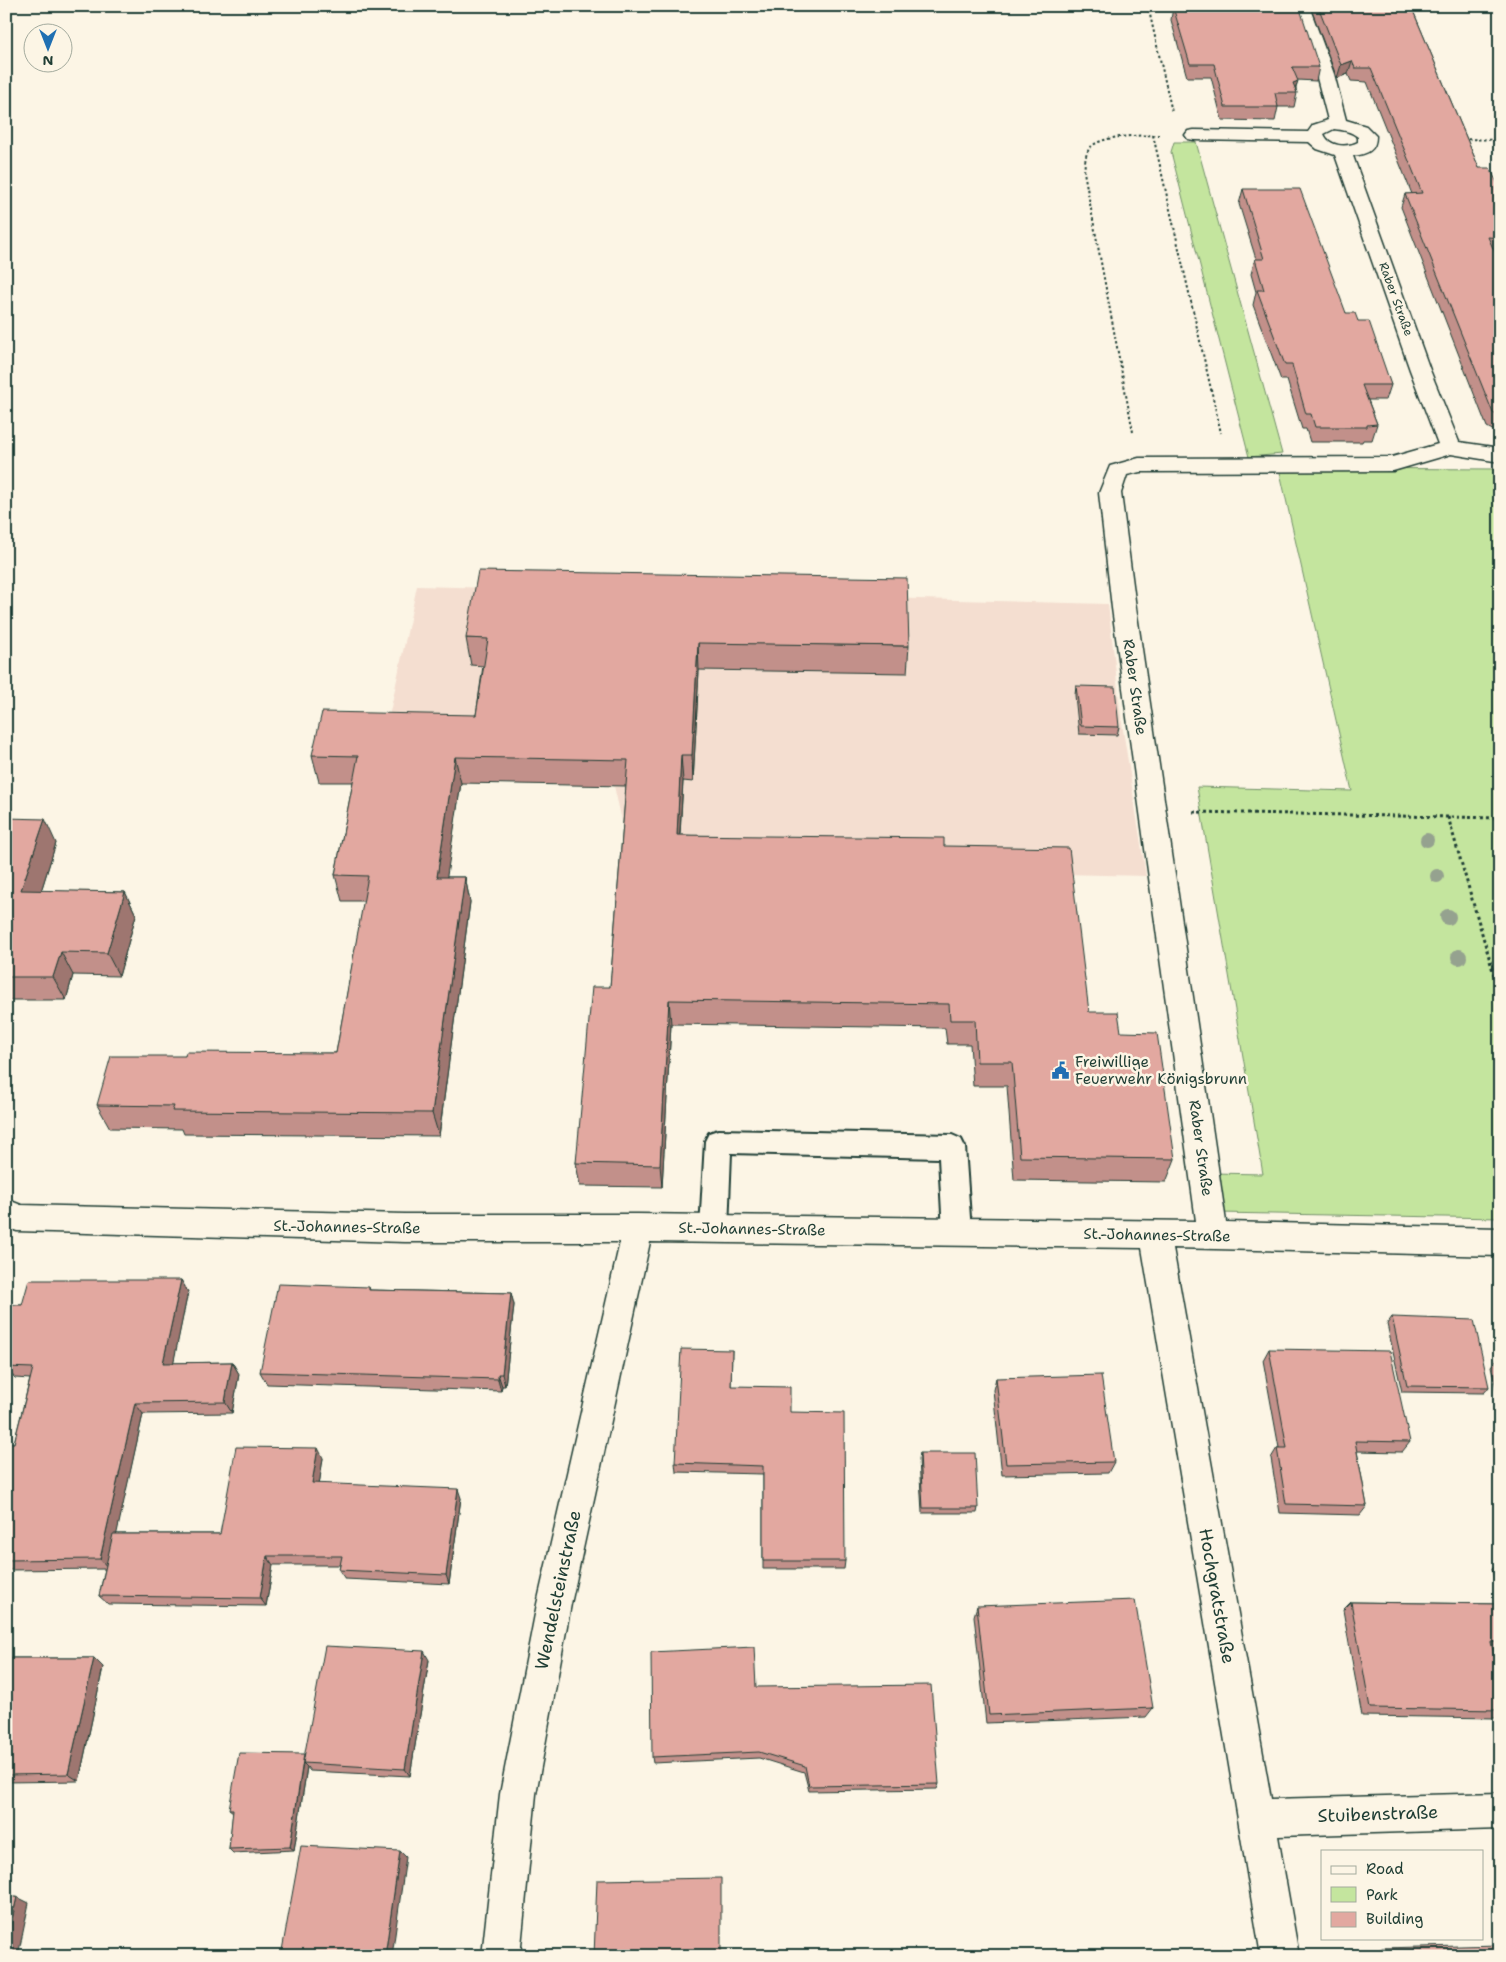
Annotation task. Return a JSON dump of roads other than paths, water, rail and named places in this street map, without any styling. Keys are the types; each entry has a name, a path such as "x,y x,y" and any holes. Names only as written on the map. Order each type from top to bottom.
{"street":[{"path":"1301,6 1325,74 1338,124"},
{"path":"1186,135 1314,137 1322,146 1343,152 1363,148 1368,141 1367,136 1357,128 1338,124 1318,128 1314,132 1314,137"},
{"name":"Raber Straße","path":"1343,152 1420,370 1450,447"},
{"name":"Raber Straße","path":"1213,1236 1124,608 1110,493 1118,471 1139,465 1393,464 1450,447 1500,455"},
{"name":"St.-Johannes-Straße","path":"6,1212 17,1218 404,1228 638,1228 957,1232 1500,1242"},
{"name":"Wendelsteinstraße","path":"501,1956 518,1794 534,1707 554,1604 638,1228"},
{"name":"Hochgratstraße","path":"1155,1236 1280,1956"},
{"name":"Stuibenstraße","path":"1256,1818 1500,1811"}],"lane":[{"path":"714,1229 718,1141 952,1147 957,1232"}],"place":[{"name":"Freiwillige Feuerwehr Königsbrunn","path":"1061,1071"}]}
